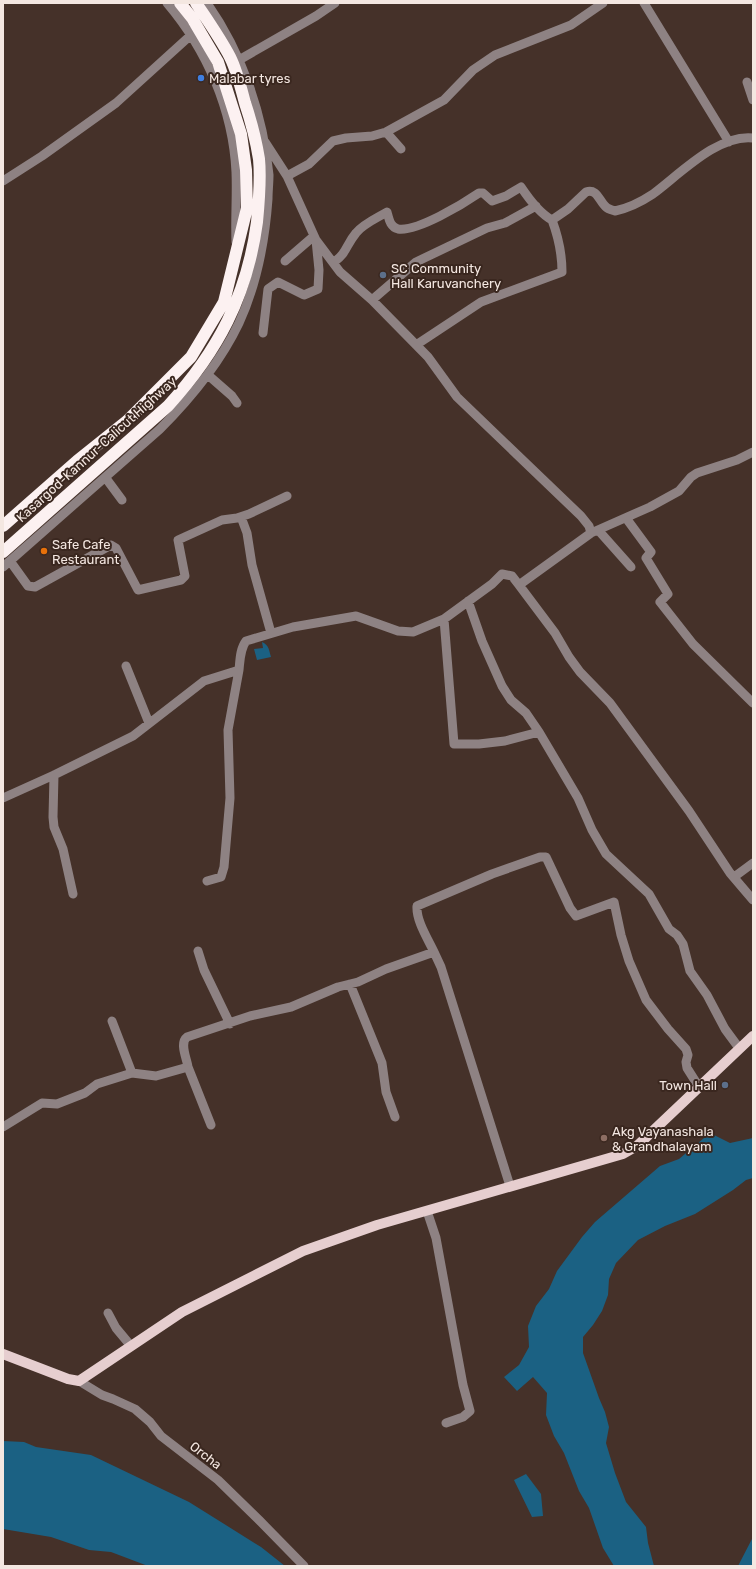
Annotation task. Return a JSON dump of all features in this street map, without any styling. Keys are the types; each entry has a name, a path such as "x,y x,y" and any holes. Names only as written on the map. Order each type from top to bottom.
{"highway":[{"name":"Kasargod-Kannur-Calicut Highway","path":"3,526 77,461 126,421 191,357 224,302 247,208 246,170 241,134 218,62 192,18 180,3"},
{"name":"Kasargod-Kannur-Calicut Highway","path":"5,560 168,406 188,384 208,356 228,322 242,289 253,250 259,203 259,159 251,122 230,58 215,30 196,3"}],"main road":[{"path":"3,1354 68,1379 79,1381 182,1312 303,1251 377,1225 623,1154 631,1150 753,1036"}],"street":[{"path":"167,3 191,35 209,68 224,106 232,136 236,173 236,253"},
{"path":"207,3 244,69 264,140 269,177 267,213 262,251 252,289 239,323 208,375 181,408 160,430 5,560 28,586 35,587 111,545 116,548 138,590 181,580 185,576 178,540 222,520 241,516 287,496"},
{"path":"239,60 316,16 335,3"},
{"path":"287,176 309,164 333,141 346,138 372,136 386,132 444,100 473,70 495,55 571,25 603,3"},
{"path":"644,3 729,142"},
{"path":"3,181 42,156 116,103 191,35"},
{"path":"747,82 753,100"},
{"path":"386,132 401,149"},
{"path":"552,220 589,191 595,192 606,207 615,212 630,207 652,194 704,155 723,143 753,138"},
{"path":"264,140 287,176 315,238 340,272 372,300 428,357 457,397 581,516 589,526 631,567"},
{"path":"334,262 342,256 348,242 357,231 387,212 390,224 398,229 417,227 470,200 479,193 483,193 492,201 506,196 521,187 532,203 552,220 557,233 562,272 481,302 416,345"},
{"path":"372,300 416,262 488,228 505,223 536,206"},
{"path":"285,261 315,238"},
{"path":"263,332 268,289 278,282 304,295 318,289 319,270 315,238"},
{"path":"208,375 232,396 237,403"},
{"path":"519,585 595,532 626,518 679,490 691,477 697,473 737,460 753,452"},
{"path":"105,477 122,500"},
{"path":"241,516 247,533 252,565 271,633"},
{"path":"626,518 651,552 646,558 668,594 660,602 693,644 753,703"},
{"path":"206,881 221,877 224,867 230,798 228,730 240,657 246,641 293,626 356,616 398,631 413,632 444,619 492,584 502,574 512,576 555,633 580,672 610,703 689,811 734,877 753,900"},
{"path":"468,601 482,641 502,686 511,700 526,714 539,732 578,798 592,830 606,854 649,894 669,929 677,935 683,944 690,971 707,995 725,1029 739,1048"},
{"path":"444,619 454,744 479,744 505,741 539,732"},
{"path":"126,666 149,723"},
{"path":"3,798 133,736 204,681 239,670"},
{"path":"54,775 54,827 63,849 73,894"},
{"path":"510,1186 441,967 424,931 417,911 417,906 492,874 540,857 546,857 570,908 576,916 614,902 620,935 629,961 644,995 668,1029 686,1049 688,1055 686,1062 687,1068 698,1087"},
{"path":"734,877 753,863"},
{"path":"198,951 204,970 230,1024"},
{"path":"211,1125 188,1067 183,1044 184,1039 205,1030 216,1029 250,1016 291,1007 338,987 350,984 386,969 434,952"},
{"path":"350,984 382,1064 386,1092 395,1117"},
{"path":"112,1021 132,1073"},
{"path":"3,1127 42,1103 57,1104 85,1093 97,1084 132,1073 156,1076 188,1067"},
{"path":"427,1211 436,1238 463,1385 470,1411 463,1417 446,1423"},
{"path":"108,1313 116,1328 131,1346"},
{"name":"Orcha","path":"79,1381 102,1395 113,1398 135,1409 150,1422 161,1436 218,1480 260,1520 304,1566"}],"water":[{"path":"262,642 267,646 271,657 257,660 254,649 263,648"},
{"path":"710,1133 730,1143 753,1138 753,1178 746,1180 695,1214 665,1226 638,1240 616,1263 609,1279 608,1295 602,1311 583,1337 583,1353 609,1427 606,1443 615,1473 626,1502 646,1527 648,1543 654,1566 614,1566 603,1548 589,1508 579,1491 564,1453 554,1436 546,1415 547,1393 533,1377 517,1391 504,1377 519,1365 529,1347 528,1326 536,1306 549,1289 557,1271 582,1237 595,1222 660,1166 679,1159"},
{"path":"3,1441 24,1442 36,1447 91,1455 189,1502 261,1547 285,1566 148,1566 111,1552 89,1550 51,1537 3,1529"},
{"path":"526,1474 541,1494 543,1516 532,1517 514,1480"},
{"path":"753,1537 753,1566 738,1566"}],"place":[{"name":"Malabar tyres","path":"201,78"},
{"name":"SC Community Hall Karuvanchery","path":"383,275"},
{"name":"Safe Cafe Restaurant","path":"44,551"},
{"name":"Town Hall","path":"725,1085"},
{"name":"Akg Vayanashala & Grandhalayam","path":"604,1138"}]}
